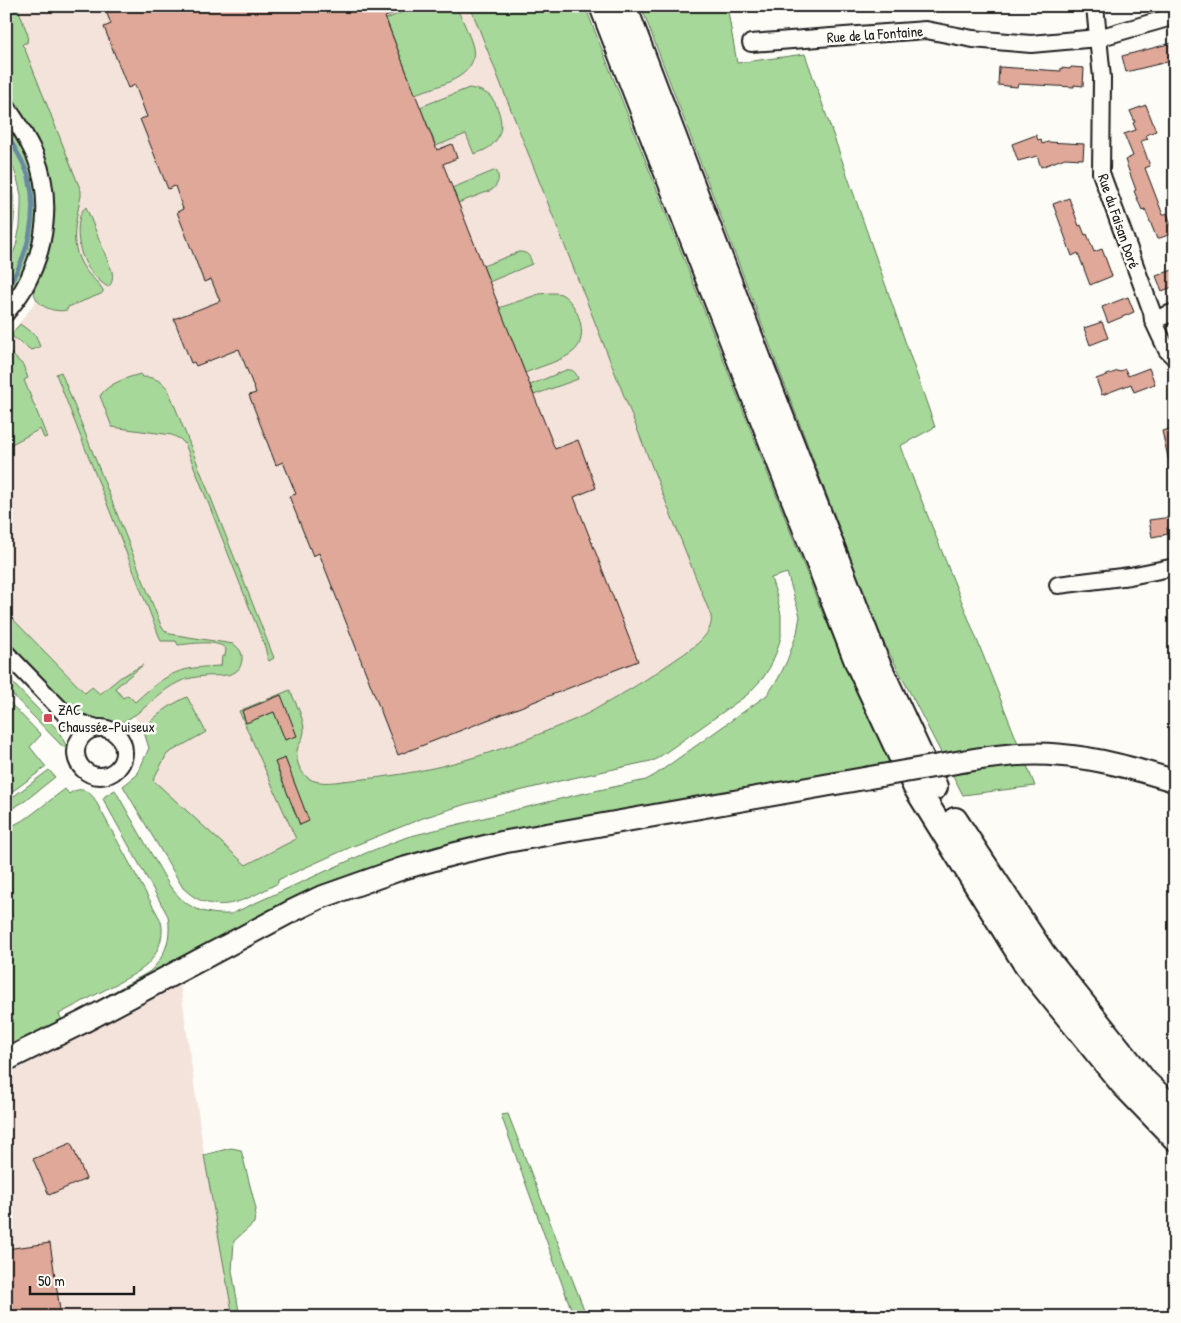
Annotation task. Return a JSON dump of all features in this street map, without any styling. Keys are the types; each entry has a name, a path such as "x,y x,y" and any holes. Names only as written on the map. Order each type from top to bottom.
{"highway":[{"path":"602,6 858,664 915,786 1027,966 1122,1083 1175,1138"},
{"path":"624,6 876,660 932,782 966,838 1043,954 1145,1082 1175,1111"},
{"path":"1043,954 1175,1100"}],"main road":[{"path":"6,1060 83,1022 319,898 423,862 504,842 965,761 1005,756 1058,755 1124,766 1175,780"}],"street":[{"name":"Rue du Faisan Doré","path":"1095,6 1102,78 1101,173 1152,316 1172,352"},
{"name":"Rue de la Fontaine","path":"751,43 926,30 973,39 1031,44 1098,38 1175,16"},
{"path":"6,106 28,140 36,157 44,188 46,205 44,231 38,258 23,290 6,313"},
{"path":"1152,316 1175,312"},
{"path":"1058,585 1130,576 1175,567"},
{"path":"6,653 62,712 68,721 73,732 77,762 82,769 88,774 104,776 115,771 121,765 124,749 121,741 113,732 77,722 62,712"},
{"path":"75,750 82,735 89,730 97,728"}],"shaded area":[{"name":"ZAC Chaussée-Puiseux","path":"6,6 482,6 765,560 781,615 781,637 770,667 763,678 747,695 655,760 466,804 423,818 351,847 262,888 137,775 149,748 143,729 130,711 87,710 6,626 6,341 47,283 64,214"},
{"path":"180,983 204,1155 233,1317 6,1317 6,1075"}],"green space":[{"path":"6,6 17,6 28,35 27,43 22,45 81,191 75,226 77,254 87,272 103,290 101,294 62,311 52,310 42,305 38,302 34,292 50,245 54,220 53,196 49,172 41,150 6,92"},
{"path":"418,6 453,6 460,15 469,37 473,48 473,58 470,67 463,74 445,84 415,94 386,19"},
{"path":"470,6 585,6 820,607 868,715 892,762 469,842 437,846 408,855 100,1005 97,1001 149,972 155,966 166,947 169,932 168,916 103,799 115,790 175,893 188,905 203,911 231,914 366,853 407,837 576,795 646,780 767,695 787,661 797,633 800,616 787,573 771,578 781,615 781,637 770,667 763,678 747,695 655,760 466,804 423,818 351,847 282,878 278,880 278,883 254,895 231,904 207,903 183,888 123,786 137,775 149,748 143,729 163,711 187,697 206,732 167,754 153,780 246,865 296,839 239,711 290,690 304,729 297,751 298,764 308,778 318,782 377,778 403,774 453,763 526,740 595,710 628,691 685,653 698,643 709,630 711,616"},
{"path":"641,6 727,6 737,63 805,54 935,427 900,446 1035,786 963,795 879,633"},
{"path":"469,88 485,93 494,101 501,120 501,129 495,142 483,151 474,154 466,134 436,146 420,107"},
{"path":"6,120 22,144 31,165 38,206 34,243 20,281 6,301 6,270 16,246 20,226 21,195 12,164 6,154"},
{"path":"6,169 14,200 14,222 6,254"},
{"path":"496,170 498,180 492,190 458,203 452,188"},
{"path":"86,207 112,271 111,284 108,287 93,274 80,250 79,221 81,213"},
{"path":"519,252 528,255 532,264 489,282 483,266"},
{"path":"539,294 561,294 567,298 577,312 581,329 579,345 570,354 525,373 499,308"},
{"path":"20,324 36,336 40,347 31,350 13,337 11,334"},
{"path":"6,349 23,365 28,378 24,380 47,437 44,438 40,429 6,447"},
{"path":"566,370 574,372 578,379 534,395 530,385"},
{"path":"61,372 162,628 170,634 233,644 242,654 241,665 234,673 195,677 172,685 136,714 121,723 91,720 70,708 6,642 6,612 85,693 92,687 100,694 121,677 143,665 115,688 123,698 128,695 135,702 163,679 180,671 221,666 222,656 225,656 226,649 217,644 210,643 178,645 176,641 161,641 56,374"},
{"path":"141,374 142,377 160,381 168,389 274,658 269,661 185,444 172,435 112,427 100,396 108,388 124,379"},
{"path":"6,676 58,730 69,751 6,688"},
{"path":"6,699 41,735 30,747 46,767 6,796"},
{"path":"49,770 55,777 25,801 6,812 6,802"},
{"path":"65,789 69,794 76,790 82,790 94,798 160,919 162,931 160,944 155,955 143,968 59,1014 64,1024 6,1053 6,829 27,818"},
{"path":"508,1114 587,1317 574,1317 501,1115"},
{"path":"231,1148 241,1150 256,1209 254,1223 234,1241 232,1271 240,1317 233,1317 204,1155"}],"building":[{"path":"104,6 411,6 385,17 437,150 452,144 457,158 443,164 555,449 578,440 596,488 574,497 638,661 398,755 319,553 313,556 289,496 296,494 283,462 276,465 249,395 256,393 239,349 196,366 194,362 191,363 174,319 220,301 211,279 204,282 177,212 183,209 175,186 168,189 140,119 147,117 135,85 128,88 104,27 111,24"},
{"path":"1172,43 1175,60 1126,72 1122,56"},
{"path":"999,67 1061,71 1061,68 1084,68 1083,86 1018,84 1017,87 998,85"},
{"path":"1146,105 1156,131 1146,135 1148,139 1141,141 1150,166 1145,168 1163,215 1167,213 1174,233 1157,239 1145,209 1142,210 1134,191 1136,190 1125,160 1133,156 1124,134 1136,130 1130,111"},
{"path":"1036,135 1038,140 1041,139 1042,144 1048,142 1084,144 1083,159 1065,158 1041,167 1037,156 1018,161 1012,144"},
{"path":"1069,198 1079,226 1081,225 1085,235 1087,234 1094,252 1102,249 1112,276 1090,285 1078,253 1072,256 1053,204"},
{"path":"1175,269 1175,286 1162,291 1156,276"},
{"path":"1128,297 1134,312 1108,323 1102,307"},
{"path":"1102,322 1108,338 1090,345 1084,328"},
{"path":"1149,368 1155,384 1134,392 1131,384 1102,395 1096,379 1125,369 1128,376"},
{"path":"1175,428 1175,465 1170,466 1162,431"},
{"path":"1172,517 1173,527 1167,528 1168,534 1152,537 1149,520"},
{"path":"281,695 297,736 285,740 274,712 246,723 242,711"},
{"path":"285,758 309,821 300,825 275,762"},
{"path":"71,1143 86,1179 49,1195 33,1159"},
{"path":"50,1243 61,1317 6,1317 6,1249"}],"waterway":[{"path":"6,133 27,172 32,207 29,236 25,250 14,277 6,289"}],"place":[{"name":"ZAC Chaussée-Puiseux","path":"48,718"}]}
